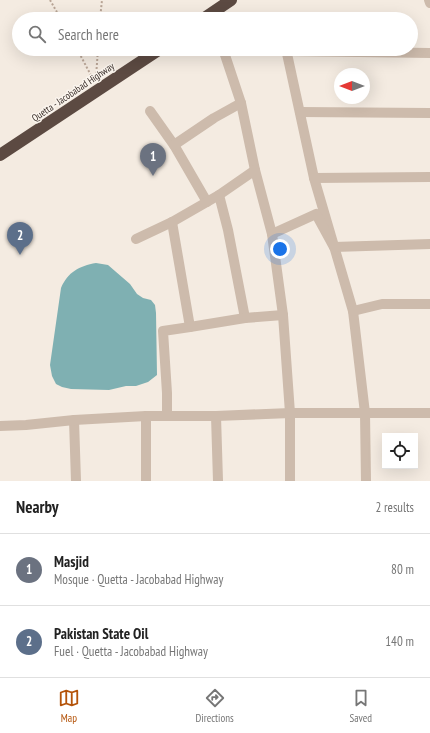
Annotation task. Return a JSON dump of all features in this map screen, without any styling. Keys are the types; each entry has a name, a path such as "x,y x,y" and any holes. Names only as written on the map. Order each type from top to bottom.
{"highway":[{"path":"215,12 231,0"},
{"name":"Quetta - Jacobabad Highway","path":"0,155 149,56"}],"street":[{"path":"418,54 430,54"},
{"path":"225,56 241,103 272,234 283,315 290,413 290,481"},
{"path":"287,56 314,178 353,311 365,413 366,481"},
{"path":"174,145 214,118 241,103"},
{"path":"150,111 174,145 207,202"},
{"path":"300,112 430,113"},
{"path":"136,239 172,222 207,202 256,170"},
{"path":"314,178 430,177"},
{"path":"219,195 230,237 245,318"},
{"path":"272,234 316,214 334,247"},
{"path":"172,222 190,328"},
{"path":"334,247 430,244"},
{"path":"353,311 382,304 430,304"},
{"path":"167,416 163,331 190,328 245,318 283,315"},
{"path":"0,426 146,416 216,416 290,413 430,413"},
{"path":"146,416 146,481"},
{"path":"216,416 218,481"},
{"path":"74,420 76,481"}],"path":[{"path":"50,0 57,12"},
{"path":"101,12 102,0"},
{"path":"81,56 96,83 98,56"}],"water":[{"path":"96,263 108,265 130,284 137,294 143,298 151,300 155,305 157,375 148,382 136,386 126,386 109,390 71,389 56,384 52,376 50,365 61,288 67,278 79,268"}],"place":[{"name":"Masjid","path":"153,176"},
{"name":"Pakistan State Oil","path":"20,255"}]}
